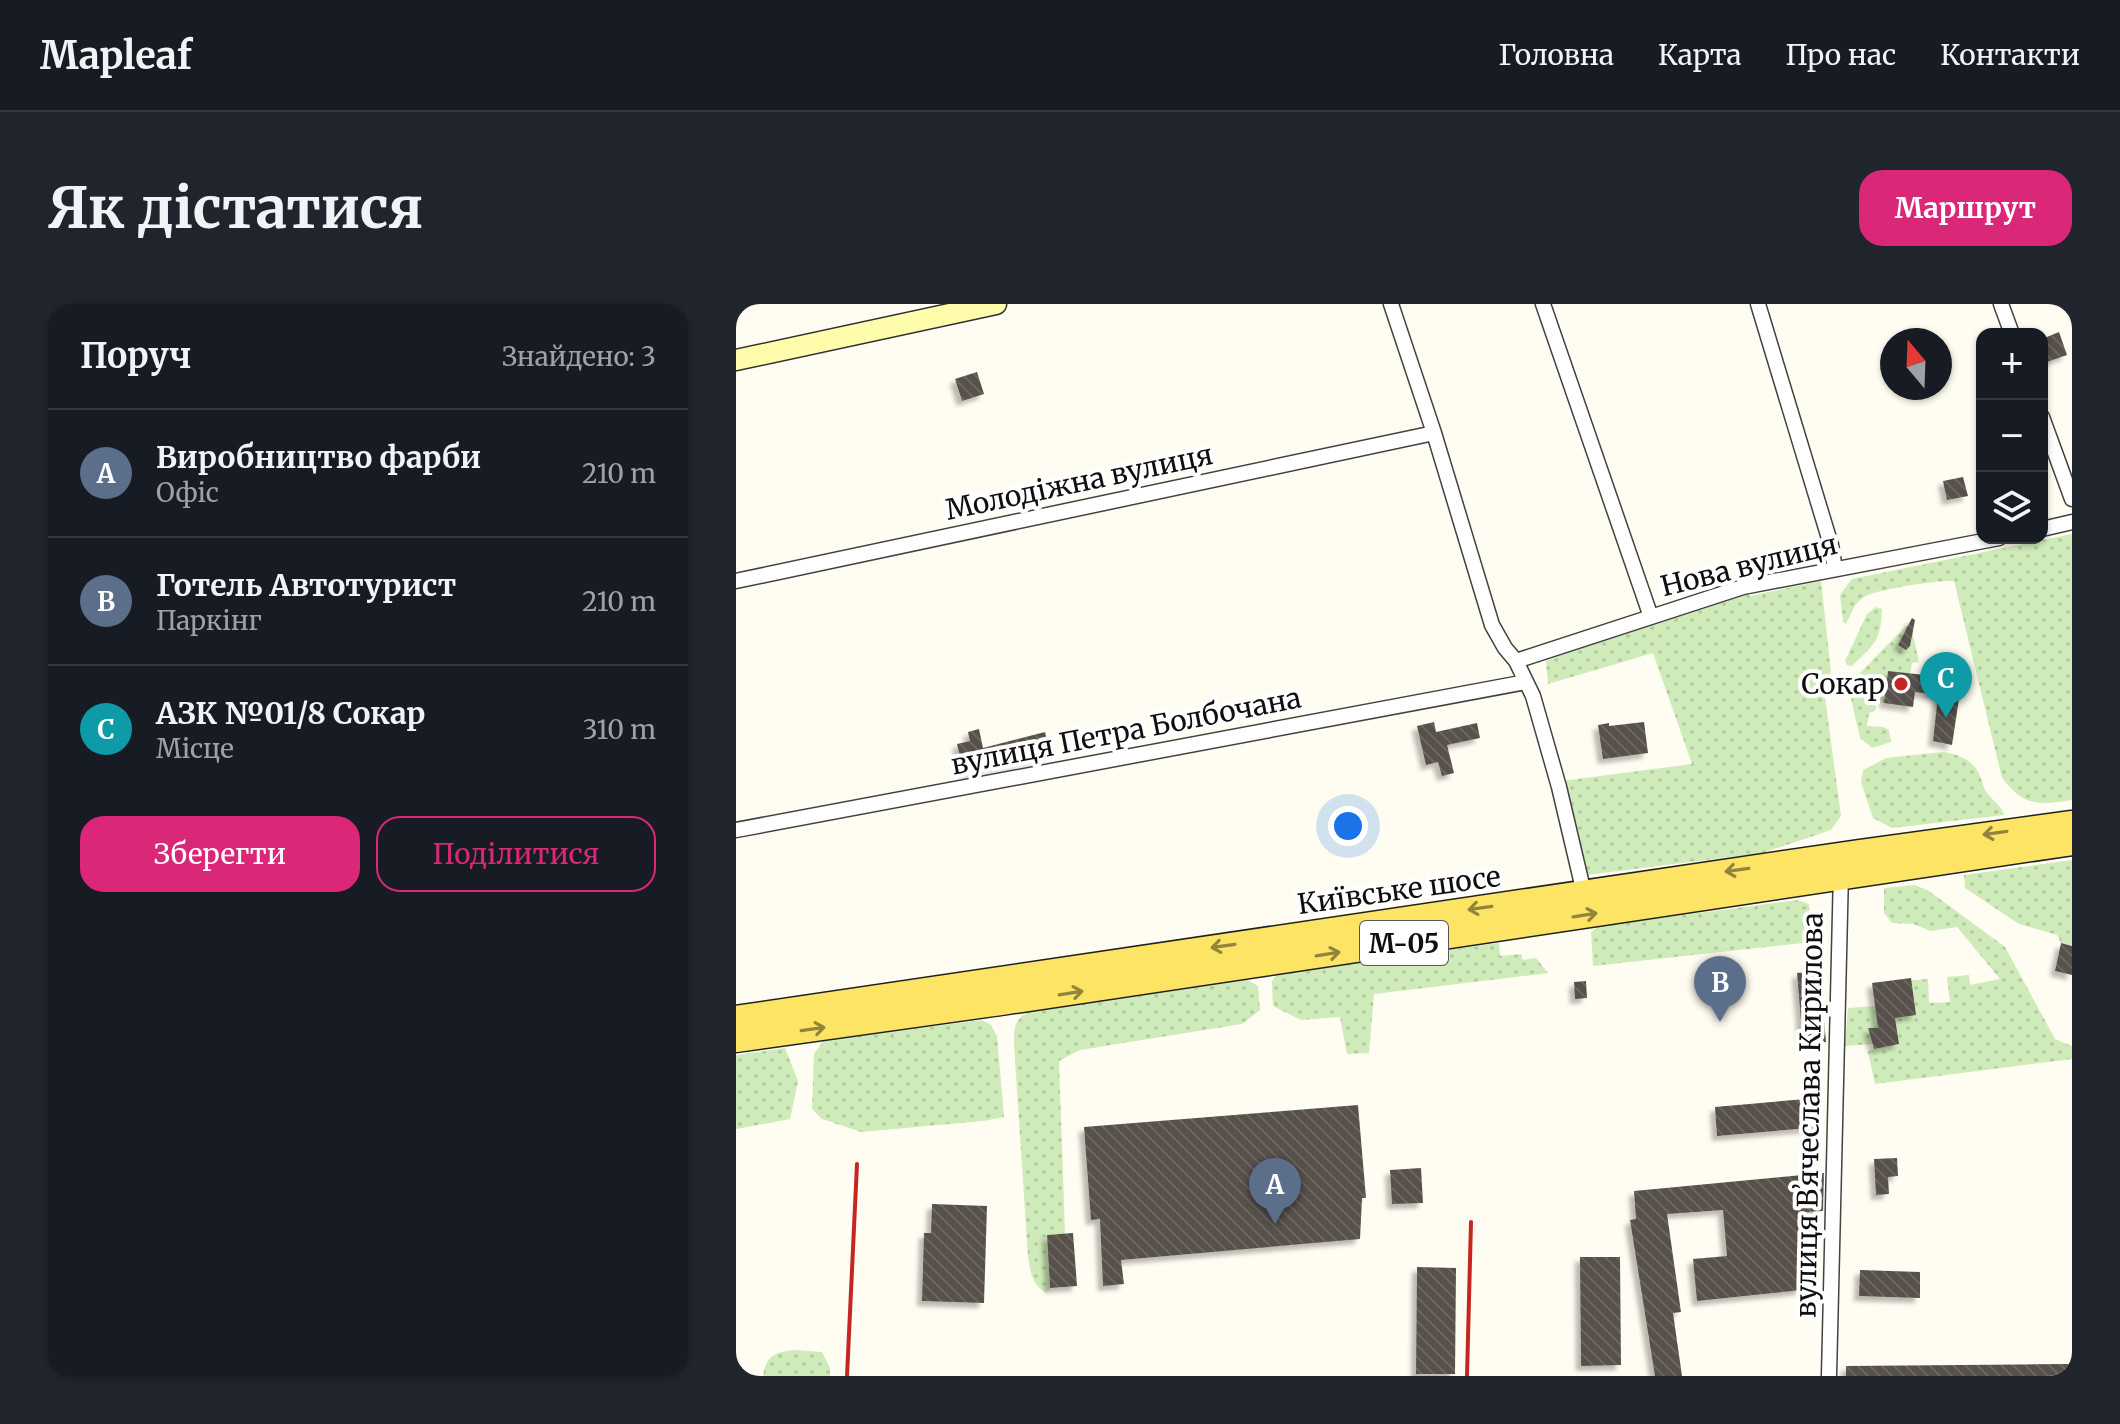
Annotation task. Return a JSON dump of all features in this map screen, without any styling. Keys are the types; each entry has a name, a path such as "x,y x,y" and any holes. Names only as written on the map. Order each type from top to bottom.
{"main road":[{"name":"Київське шосе","path":"736,1018 1584,893 1841,866 2072,823"},
{"name":"М-05","path":"736,1040 1001,1003 1841,866 2072,843"}],"street":[{"path":"736,360 996,304"},
{"path":"1391,304 1492,625 1516,661 1533,696 1584,893"},
{"path":"1543,304 1651,617"},
{"path":"1758,304 1831,545 1835,569"},
{"path":"2001,304 2010,328"},
{"name":"Молодіжна вулиця","path":"736,581 1434,433"},
{"path":"2048,433 2072,499"},
{"path":"2048,528 2072,522"},
{"name":"Нова вулиця","path":"1516,661 1743,587 1976,543"},
{"name":"вулиця Петра Болбочана","path":"736,830 1526,682"},
{"name":"вулиця Вʼячеслава Кирилова","path":"1829,1376 1841,866"}],"green space":[{"path":"2072,534 2072,800 2041,803 2025,799 2002,778 1954,581 1871,594 1857,603 1846,624 1843,622 1840,595 1852,579 2023,544 2048,544 2048,539"},
{"path":"1821,581 1831,672 1824,690 1841,816 1831,830 1762,853 1587,875 1562,781 1692,764 1653,653 1548,684 1546,661 1655,619 1744,591 1750,596"},
{"path":"1876,607 1882,609 1878,636 1852,666 1847,665 1845,661 1867,614"},
{"path":"1911,625 1919,662 1912,663 1910,674 1888,671 1884,703 1876,702 1875,711 1869,713 1867,726 1889,730 1891,742 1872,748 1860,738 1850,694 1859,674 1906,626"},
{"path":"1942,752 1959,756 1974,766 1986,792 2004,815 1892,828 1873,818 1861,782 1863,770 1886,758"},
{"path":"2072,860 2072,946 2061,943 2057,935 2019,924 1965,888 1964,875"},
{"path":"1915,885 1929,891 2005,947 2055,1039 2072,1046 2072,1059 1875,1084 1868,1052 1874,1049 1873,1044 1845,1046 1848,1008 1875,1006 1872,983 1928,979 1929,1003 1950,1002 1947,977 1969,975 1970,985 2000,979 1957,927 1930,931 1914,924 1892,923 1884,913 1884,888"},
{"path":"1798,900 1809,904 1813,942 1593,966 1591,932 1599,926"},
{"path":"1499,943 1500,956 1521,954 1523,960 1536,958 1548,973 1374,994 1369,1053 1347,1054 1340,1017 1301,1020 1273,1006 1272,981 1278,973"},
{"path":"1248,980 1258,986 1260,1010 1242,1024 1080,1050 1059,1061 1065,1234 1047,1235 1050,1288 1046,1293 1031,1273 1028,1257 1014,1044 1018,1021 1029,1012"},
{"path":"982,1020 991,1025 997,1036 1004,1117 861,1132 822,1119 812,1109 814,1054 824,1040"},
{"path":"785,1048 798,1081 790,1119 736,1129 736,1055"},
{"path":"794,1350 822,1352 830,1368 830,1376 763,1376 772,1356"}],"building":[{"path":"2059,332 2067,355 2048,362 2048,337"},
{"path":"977,372 984,394 962,401 955,379"},
{"path":"1963,477 1968,496 1947,500 1943,481"},
{"path":"1912,618 1915,620 1910,646 1906,650 1898,645"},
{"path":"1888,671 1962,679 1952,745 1933,741 1938,695 1915,692 1913,707 1884,703"},
{"path":"1434,722 1436,732 1477,723 1480,738 1447,745 1454,773 1442,776 1438,762 1426,765 1417,726"},
{"path":"1644,722 1648,753 1603,759 1598,725"},
{"path":"979,729 983,748 1045,732 1051,755 964,773 957,744 970,741 968,732"},
{"path":"2061,943 2072,946 2072,975 2055,971"},
{"path":"1820,971 1826,1042 1803,1044 1797,973"},
{"path":"1911,978 1916,1015 1895,1018 1899,1044 1874,1049 1868,1028 1878,1028 1872,983"},
{"path":"1586,981 1587,998 1575,999 1574,982"},
{"path":"1817,1098 1820,1127 1717,1136 1715,1107"},
{"path":"1358,1105 1366,1198 1362,1198 1360,1239 1121,1260 1124,1284 1103,1286 1100,1219 1091,1220 1084,1127"},
{"path":"1897,1158 1898,1176 1888,1177 1889,1194 1876,1195 1874,1159"},
{"path":"1421,1168 1423,1203 1392,1204 1390,1170"},
{"path":"1824,1173 1823,1211 1806,1212 1810,1284 1801,1285 1801,1290 1697,1301 1693,1259 1727,1256 1723,1210 1667,1214 1681,1312 1673,1313 1682,1376 1655,1376 1630,1220 1636,1219 1634,1191"},
{"path":"932,1204 987,1206 984,1303 922,1301 924,1233 931,1233"},
{"path":"1073,1233 1077,1286 1050,1288 1047,1235"},
{"path":"1580,1257 1620,1257 1621,1365 1581,1366"},
{"path":"1417,1267 1456,1268 1455,1374 1416,1374"},
{"path":"1860,1270 1920,1272 1920,1298 1859,1296"},
{"path":"2072,1364 2072,1376 1846,1376 1846,1366"}],"railway":[{"path":"847,1376 857,1164"},
{"path":"1467,1376 1471,1222"}],"place":[{"name":"Сокар","path":"1901,684"},
{"name":"АЗК №01/8 Сокар","path":"1946,718"},
{"name":"Готель Автотурист","path":"1720,1022"},
{"name":"Виробництво фарби","path":"1275,1224"}]}
